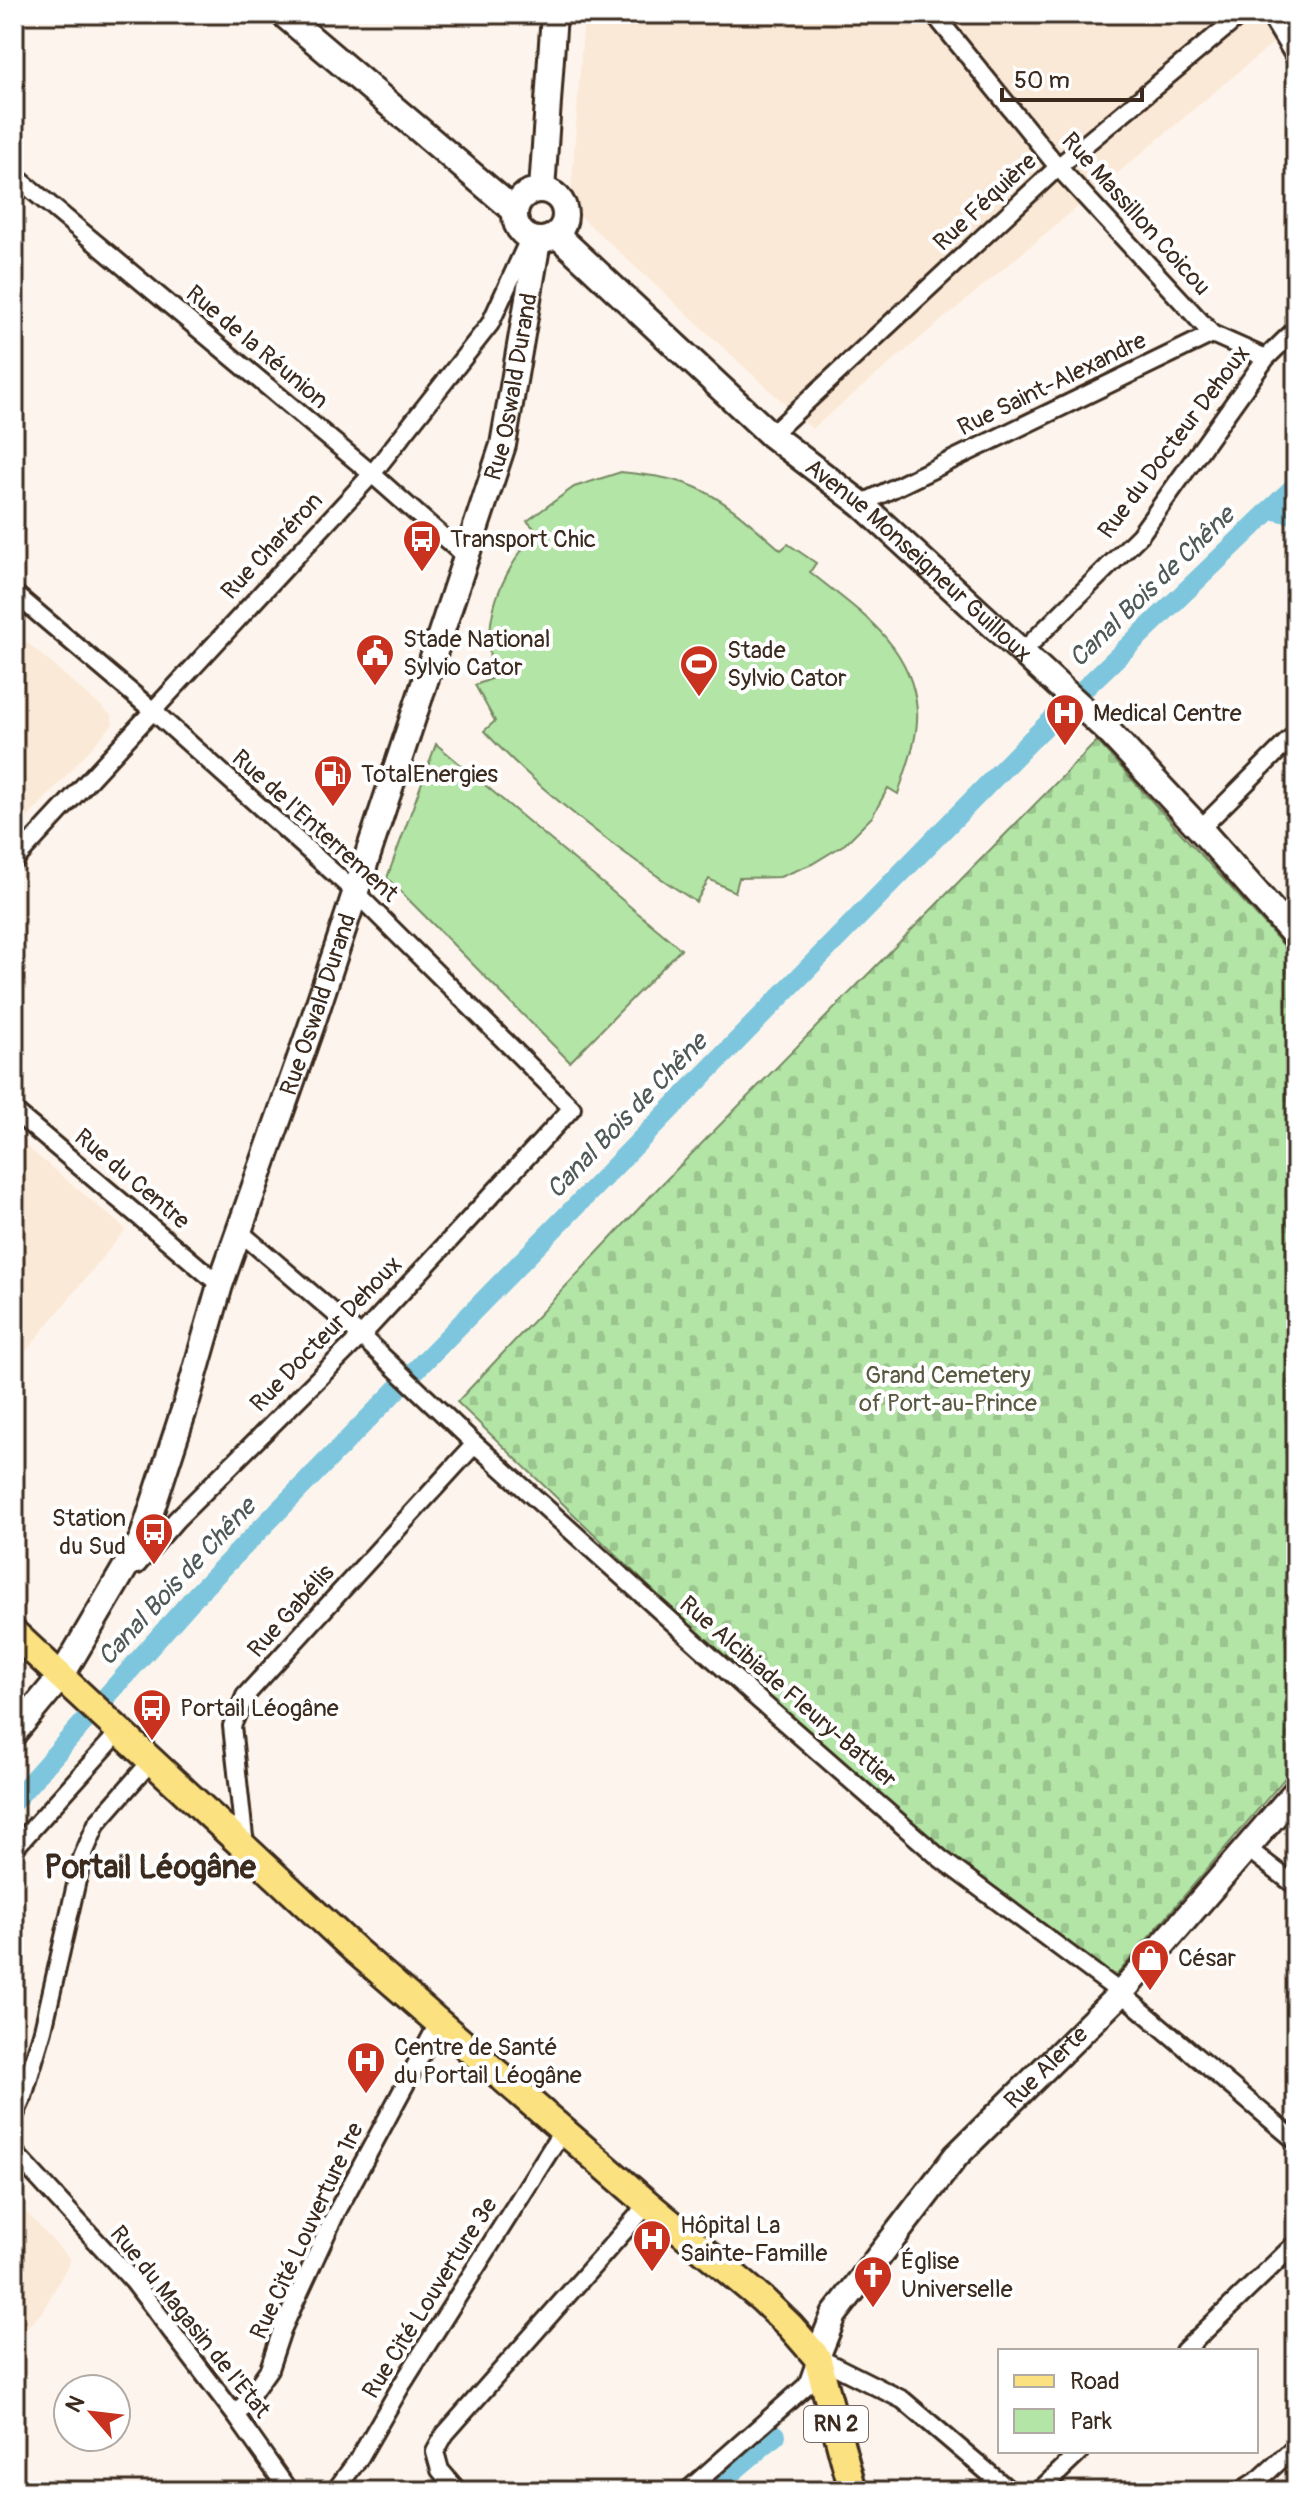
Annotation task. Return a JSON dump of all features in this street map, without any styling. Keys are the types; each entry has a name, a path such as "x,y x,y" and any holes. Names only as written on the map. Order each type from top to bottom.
{"main road":[{"name":"RN 2","path":"14,1633 355,1950 762,2299 817,2357 853,2491"}],"street":[{"path":"283,14 515,211"},
{"path":"542,190 554,14"},
{"name":"Rue Féquière","path":"771,435 1058,167 1242,14"},
{"path":"1269,14 1296,59"},
{"name":"Rue Massillon Coicou","path":"942,17 1058,167 1212,334"},
{"name":"Rue de la Réunion","path":"14,175 372,474 467,558"},
{"path":"542,190 550,192 562,203 565,220 541,238 517,227 515,211 517,203 528,193 542,190"},
{"name":"Avenue Monseigneur Guilloux","path":"541,238 771,435 861,504 1110,733 1296,937"},
{"name":"Rue Charéron","path":"14,861 372,474 490,324 541,238"},
{"name":"Rue Oswald Durand","path":"14,1733 68,1682 142,1539 186,1404 220,1285 312,1024 503,445 541,238"},
{"name":"Rue du Docteur Dehoux","path":"1022,652 1140,535 1266,358 1296,329"},
{"path":"1212,334 1266,358"},
{"name":"Rue Saint-Alexandre","path":"861,504 1212,334"},
{"name":"Rue de l'Enterrement","path":"14,593 152,710 355,892 572,1108"},
{"path":"1200,829 1296,733"},
{"name":"Rue Docteur Dehoux","path":"113,1591 176,1520 361,1336 572,1108"},
{"name":"Rue du Centre","path":"14,1111 220,1285"},
{"name":"Rue Alcibiade Fleury-Battier","path":"239,1231 361,1336 437,1410 941,1859 1121,1993 1296,2141"},
{"name":"Rue Gabélis","path":"245,1846 232,1726 245,1696 475,1444"},
{"path":"14,1849 119,1729"},
{"path":"14,2117 43,2030 82,1858 97,1823 152,1760"},
{"name":"Rue Alerte","path":"817,2357 834,2315 956,2156 1121,1993 1296,1791"},
{"path":"1248,1849 1296,1886"},
{"name":"Rue Cité Louverture 1re","path":"236,2416 269,2369 282,2330 335,2215 439,2022"},
{"name":"Rue Cité Louverture 3e","path":"335,2491 360,2457 401,2386 563,2130"},
{"name":"Rue du Magasin de l'Etat","path":"14,2152 133,2281 289,2491"},
{"path":"458,2491 440,2470 435,2452 445,2434 648,2204"},
{"path":"1186,2349 1296,2243"},
{"path":"687,2491 807,2385 817,2357 903,2400 1010,2491"},
{"path":"1240,2491 1261,2478 1296,2446"},
{"path":"1039,2491 1079,2453"}],"shaded area":[{"path":"584,14 1296,14 1296,24 812,429 570,207"},
{"path":"14,631 112,716 113,724 14,833"},
{"path":"14,1136 126,1229 14,1366"},
{"path":"14,2199 71,2260 42,2312 14,2341"}],"green space":[{"name":"Stade Sylvio Cator","path":"621,472 668,479 695,487 730,507 781,550 788,544 816,563 810,572 879,630 905,666 913,687 917,721 898,794 888,788 872,817 845,844 812,864 780,877 739,878 735,892 709,879 696,902 585,822 508,755 484,731 495,721 475,685 491,679 492,616 503,583 536,530 527,521 574,487"},
{"name":"Grand Cemetery of Port-au-Prince","path":"1097,741 1296,959 1296,1765 1115,1977 970,1874 797,1729 457,1402 661,1185"},
{"path":"436,744 681,949 570,1062 387,878"}],"waterway":[{"name":"Canal Bois de Chêne","path":"14,1801 198,1593 1031,740 1296,485"},
{"path":"1271,509 1296,515"},
{"path":"710,2491 776,2435"}],"place":[{"name":"Transport Chic","path":"422,573"},
{"name":"Stade National Sylvio Cator","path":"375,687"},
{"name":"Stade Sylvio Cator","path":"699,698"},
{"name":"Medical Centre","path":"1065,747"},
{"name":"TotalEnergies","path":"333,808"},
{"name":"Station du Sud","path":"154,1566"},
{"name":"Portail Léogâne","path":"152,1742"},
{"name":"César","path":"1150,1992"},
{"name":"Centre de Santé du Portail Léogâne","path":"366,2095"},
{"name":"Hôpital La Sainte-Famille","path":"652,2273"},
{"name":"Église Universelle","path":"873,2309"}],"district":[{"name":"Portail Léogâne","path":"150,1868"}]}
